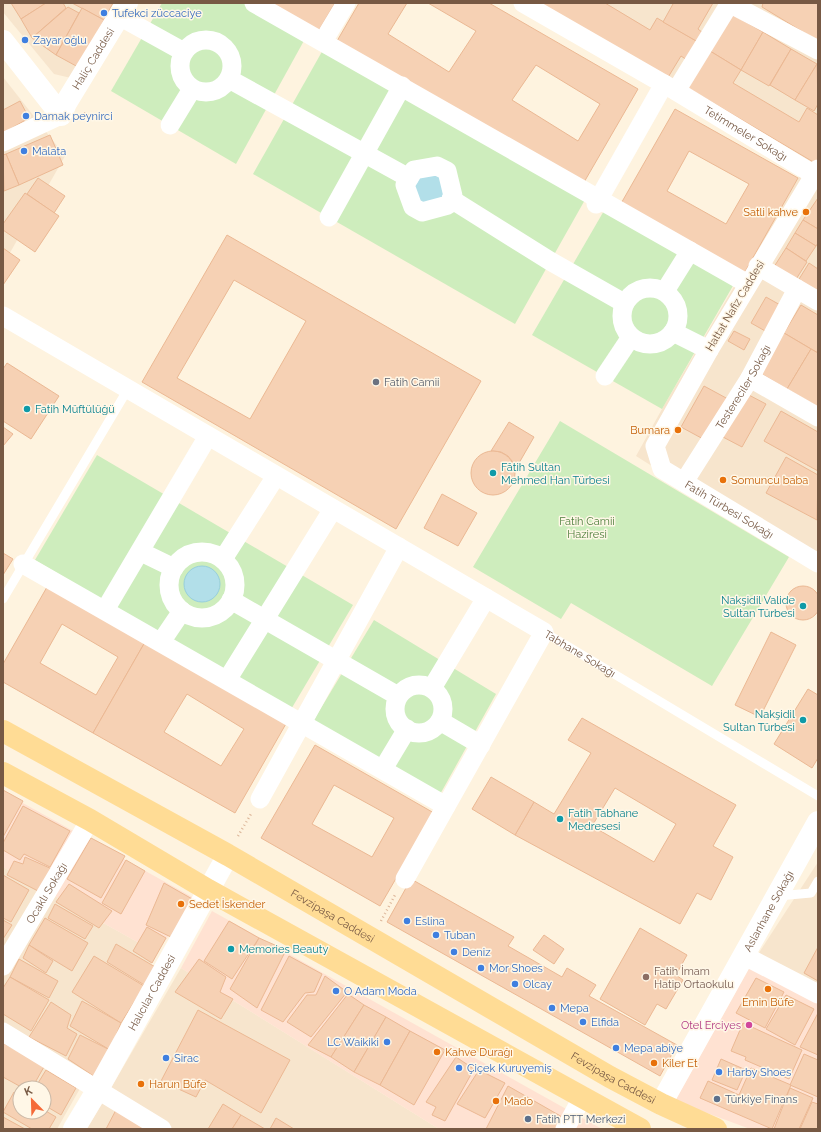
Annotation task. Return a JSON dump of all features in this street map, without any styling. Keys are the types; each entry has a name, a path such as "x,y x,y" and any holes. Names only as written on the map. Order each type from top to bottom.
{"main road":[{"name":"Fevzipaşa Caddesi","path":"3,731 233,846 372,938 610,1078 661,1104 716,1129"},
{"path":"3,773 90,820 208,890 583,1096 640,1129"}],"street":[{"path":"254,3 402,86 598,202 748,284"},
{"path":"328,33 346,3"},
{"name":"Tetimmeler Sokağı","path":"523,3 817,174"},
{"path":"598,202 670,88 730,3 818,50"},
{"path":"123,10 184,52"},
{"name":"Haliç Caddesi","path":"61,115 66,103 123,10"},
{"path":"207,39 216,41 224,46 230,53 233,62 233,71 229,79 217,90 204,92 192,89 182,76 180,68 184,52 190,45 198,40 207,39"},
{"path":"3,41 61,115 3,142"},
{"path":"229,79 409,178"},
{"path":"329,217 402,86"},
{"path":"170,125 192,89"},
{"path":"437,166 447,171 452,196 451,199 448,206 422,212 413,207 405,185 414,170 437,166"},
{"name":"Hattat Nafiz Caddesi","path":"655,446 758,266 817,174"},
{"path":"451,199 550,261 624,303"},
{"path":"665,291 690,252"},
{"path":"758,266 818,301"},
{"path":"647,287 665,291 677,306 678,315 673,332 666,339 658,343 648,344 639,342 631,337 625,330 621,312 624,303 630,295 647,287"},
{"name":"Testereciler Sokağı","path":"684,482 750,378 797,289"},
{"path":"3,316 544,632"},
{"path":"673,332 709,350"},
{"path":"605,376 631,337"},
{"path":"750,378 818,417"},
{"path":"105,610 141,552 208,436"},
{"name":"Fatih Türbesi Sokağı","path":"655,446 662,470 818,563"},
{"path":"223,559 276,476"},
{"path":"227,680 333,509"},
{"path":"260,799 399,547"},
{"path":"141,552 174,568"},
{"path":"202,552 213,554 223,559 230,568 234,578 235,589 226,608 209,617 190,616 182,611 171,596 170,577 174,568 181,560 190,554 202,552"},
{"path":"24,564 446,806"},
{"path":"432,688 486,598"},
{"path":"231,600 398,696"},
{"path":"161,642 182,611"},
{"name":"Tabhane Sokağı","path":"404,879 544,632"},
{"path":"417,684 432,688 442,699 444,706 440,721 435,728 427,732 419,733 407,730 398,721 395,713 395,705 398,696 409,686 417,684"},
{"path":"440,721 480,745"},
{"path":"383,769 407,730"},
{"name":"Ocaklı Sokağı","path":"3,966 90,820"},
{"name":"Aslanhane Sokağı","path":"661,1104 818,822"},
{"name":"Halıcılar Caddesi","path":"74,1129 98,1089 233,846"},
{"path":"743,955 818,994"},
{"path":"3,1032 162,1129"},
{"path":"565,1129 583,1096"}],"lane":[{"path":"3,599 128,389"},
{"name":"Tabhane Sokağı","path":"544,632 818,796"},
{"path":"776,897 811,893 818,881"}],"path":[{"path":"233,846 260,799"},
{"path":"372,938 404,879"}],"shaded area":[{"path":"3,3 113,3 71,78 54,74 3,12"},
{"path":"514,3 818,3 818,571 636,456 802,171"},
{"path":"3,77 65,156 3,265"},
{"path":"3,792 194,898 157,953 3,867"},
{"path":"818,862 818,1003 751,965"},
{"path":"3,867 157,953 57,1129 3,1129"},
{"path":"212,911 602,1129 439,1129 181,968"},
{"path":"751,965 818,1002 818,1129 750,1129 675,1101"},
{"path":"181,968 439,1129 87,1129"}],"green space":[{"path":"162,3 244,3 306,37 236,164 111,91"},
{"path":"324,48 586,198 515,324 253,174"},
{"path":"605,209 734,284 662,409 532,335"},
{"name":"Fatih Camii Haziresi","path":"560,421 789,557 712,686 571,603 561,619 473,567"},
{"path":"97,455 353,605 290,711 35,560"},
{"path":"374,620 496,694 438,798 312,723"}],"water":[{"path":"439,175 447,193 424,211 409,181 414,176"},
{"path":"206,566 215,571 219,577 219,591 215,597 206,602 198,602 189,597 185,591 184,580 189,571 195,567"}],"building":[{"path":"11,3 46,3 21,19"},
{"path":"46,3 63,3 66,8 32,38 21,19"},
{"path":"72,3 113,3 104,20"},
{"path":"263,3 335,3 316,35"},
{"path":"359,3 407,3 388,34 449,72 476,31 428,3 489,3 638,89 583,184 337,41","holes":["536,65 600,104 578,141 512,100"]},
{"path":"538,3 605,3 650,30 657,18 698,42 687,60 681,56 667,79"},
{"path":"671,3 713,3 698,29 703,33 698,42 663,22 673,4"},
{"path":"763,3 818,3 818,41 762,7"},
{"path":"68,7 79,13 56,55 32,38"},
{"path":"82,8 104,20 78,67 56,55"},
{"path":"732,14 763,32 741,70 710,51"},
{"path":"763,32 791,49 769,86 741,70"},
{"path":"791,49 817,64 795,100 770,85"},
{"path":"710,51 741,70 733,83 799,122 807,108 818,115 818,158 815,163 688,88"},
{"path":"817,64 818,104 814,111 795,100"},
{"path":"20,101 29,118 3,133 3,110"},
{"path":"675,109 798,178 742,277 619,207","holes":["689,151 749,184 726,224 667,191"]},
{"path":"50,135 63,165 19,185 6,154"},
{"path":"6,154 19,185 4,191 3,155"},
{"path":"38,178 65,196 54,213 27,194"},
{"path":"25,193 59,216 35,252 3,230 3,224"},
{"path":"818,198 818,229 803,220"},
{"path":"803,220 818,229 818,243 816,246 795,233"},
{"path":"795,233 816,246 806,261 786,248"},
{"name":"Fatih Camii","path":"227,235 481,381 396,529 142,382","holes":["234,280 306,321 250,419 177,378"]},
{"path":"3,248 20,260 3,285"},
{"path":"786,248 807,262 793,284 772,270"},
{"path":"809,263 818,269 818,297 796,284"},
{"path":"766,297 782,306 767,332 751,323"},
{"path":"801,305 818,315 818,353 784,333"},
{"path":"734,331 750,339 744,350 728,341"},
{"path":"784,333 811,349 787,389 760,373"},
{"path":"811,349 818,353 818,407 787,389"},
{"name":"Fatih Müftülüğü","path":"7,363 59,396 31,439 3,421 3,369"},
{"path":"704,386 728,399 705,440 681,427"},
{"path":"745,393 766,404 742,447 721,436"},
{"path":"781,411 818,432 818,471 764,441"},
{"path":"509,422 534,437 515,470 512,461 508,456 501,452 491,451"},
{"path":"3,427 13,434 3,446"},
{"name":"Fâtih Sultan Mehmed Han Türbesi","path":"493,451 505,455 511,461 515,473 511,485 505,491 493,495 481,491 475,485 471,473 475,461 481,455"},
{"path":"786,457 818,475 817,520 766,493"},
{"path":"442,494 477,513 458,546 424,528"},
{"path":"3,553 13,559 3,575"},
{"name":"Nakşidil Valide Sultan Türbesi","path":"803,586 815,591 820,603 815,615 803,620 791,615 786,603 791,591"},
{"path":"47,587 145,642 93,733 3,682 3,664","holes":["62,624 118,657 96,695 40,663"]},
{"path":"771,632 796,645 760,717 735,705"},
{"path":"145,642 287,722 235,813 93,733","holes":["187,694 244,729 221,766 164,732"]},
{"name":"Nakşidil Sultan Türbesi","path":"808,689 818,695 818,758 812,768 774,744"},
{"name":"Fatih Tabhane Medresesi","path":"582,718 736,805 713,846 733,857 711,900 697,893 680,924 515,835 534,802 554,814 591,753 568,740","holes":["615,788 676,824 654,862 592,826"]},
{"path":"315,745 434,813 380,906 261,838","holes":["334,785 394,818 372,857 312,824"]},
{"path":"491,777 534,802 515,835 472,809"},
{"path":"3,790 23,801 3,837"},
{"path":"23,806 70,831 50,867 24,854 20,860 3,850 3,843"},
{"path":"91,838 125,856 101,898 67,879"},
{"path":"25,857 52,869 38,891 7,875 14,861 23,864"},
{"path":"126,860 145,871 121,914 102,903"},
{"path":"3,875 29,890 11,922 3,918"},
{"path":"411,879 514,937 508,946 562,977 567,968 596,985 589,996 677,1045 660,1076 387,922"},
{"path":"164,883 194,900 173,938 146,925"},
{"path":"69,884 112,911 99,928 56,902"},
{"path":"55,904 93,926 85,939 48,918"},
{"path":"45,918 88,943 72,971 29,945"},
{"path":"3,920 12,925 3,939"},
{"name":"Memories Beauty","path":"229,921 259,938 232,979 204,961"},
{"path":"147,927 166,938 152,963 133,951"},
{"name":"Fatih İmam Hatip Ortaokulu","path":"640,928 687,955 676,975 683,980 666,1009 657,1004 645,1025 600,999"},
{"path":"544,935 564,949 554,964 533,950"},
{"path":"259,938 286,950 257,1008 230,989"},
{"path":"116,944 157,968 146,986 107,962"},
{"path":"29,945 53,961 46,973 23,958"},
{"path":"818,947 818,981 804,973"},
{"path":"94,956 144,986 121,1023 72,992"},
{"path":"289,956 322,974 314,992 305,993 283,1022 261,1010"},
{"path":"19,959 58,981 49,998 10,977"},
{"path":"199,959 226,977 220,992 233,999 221,1019 175,992"},
{"path":"325,976 347,992 311,1037 287,1022 307,995 316,995"},
{"path":"10,977 49,1000 31,1031 3,1014 3,988"},
{"path":"756,978 784,992 765,1028 736,1013"},
{"path":"348,994 364,1005 331,1057 308,1045"},
{"path":"786,995 814,1009 795,1045 766,1029"},
{"path":"82,1001 121,1023 110,1050 70,1026"},
{"path":"51,1002 71,1015 67,1028 77,1034 66,1056 29,1037"},
{"path":"364,1005 386,1017 354,1072 331,1057"},
{"path":"198,1010 290,1060 261,1113 205,1080 196,1097 161,1081"},
{"path":"818,1013 818,1055 800,1047"},
{"name":"LC Waikiki","path":"386,1017 410,1031 380,1085 354,1072"},
{"path":"743,1023 802,1050 789,1079 745,1060 746,1057 731,1051"},
{"path":"410,1031 445,1050 414,1105 380,1085"},
{"path":"80,1035 110,1050 95,1077 68,1059"},
{"path":"3,1043 45,1065 37,1080 12,1080 12,1082 3,1077"},
{"path":"804,1054 818,1060 818,1097 790,1085"},
{"path":"456,1057 474,1069 445,1121 432,1115 436,1107 426,1102"},
{"path":"721,1059 746,1070 737,1090 712,1080"},
{"path":"751,1068 791,1085 772,1129 700,1098 708,1081 739,1095"},
{"path":"46,1070 76,1088 61,1115 52,1110 52,1080 40,1080"},
{"path":"479,1070 505,1083 485,1118 457,1104"},
{"path":"508,1086 564,1118 558,1129 486,1129"},
{"path":"790,1088 813,1098 799,1129 774,1129"},
{"path":"12,1096 12,1117 3,1112"},
{"path":"812,1102 818,1104 818,1129 800,1129"},
{"path":"223,1104 241,1115 232,1129 208,1129"},
{"path":"117,1108 151,1129 106,1129"},
{"path":"52,1115 56,1117 49,1129 32,1129 17,1120 52,1120"},
{"path":"241,1115 265,1129 232,1129"},
{"path":"3,1117 25,1129 3,1129"},
{"path":"276,1118 294,1129 270,1129"}],"place":[{"name":"Tufekci züccaciye","path":"104,13"},
{"name":"Zayar oğlu","path":"25,40"},
{"name":"Damak peynirci","path":"26,116"},
{"name":"Malata","path":"24,151"},
{"name":"Satli kahve","path":"806,212"},
{"name":"Fatih Camii","path":"376,382"},
{"name":"Fatih Müftülüğü","path":"27,409"},
{"name":"Bumara","path":"678,430"},
{"name":"Fâtih Sultan Mehmed Han Türbesi","path":"493,473"},
{"name":"Somuncu baba","path":"723,480"},
{"name":"Nakşidil Valide Sultan Türbesi","path":"803,606"},
{"name":"Nakşidil Sultan Türbesi","path":"803,720"},
{"name":"Fatih Tabhane Medresesi","path":"560,819"},
{"name":"Sedet İskender","path":"181,904"},
{"name":"Eslina","path":"407,921"},
{"name":"Tuban","path":"436,935"},
{"name":"Memories Beauty","path":"231,949"},
{"name":"Deniz","path":"454,952"},
{"name":"Mor Shoes","path":"481,968"},
{"name":"Fatih İmam Hatip Ortaokulu","path":"646,977"},
{"name":"Olcay","path":"515,984"},
{"name":"Emin Büfe","path":"768,989"},
{"name":"O Adam Moda","path":"336,991"},
{"name":"Mepa","path":"552,1008"},
{"name":"Elfida","path":"583,1022"},
{"name":"Otel Erciyes","path":"749,1025"},
{"name":"LC Waikiki","path":"387,1042"},
{"name":"Mepa abiye","path":"616,1048"},
{"name":"Kahve Durağı","path":"437,1052"},
{"name":"Sirac","path":"166,1058"},
{"name":"Kiler Et","path":"654,1063"},
{"name":"Çiçek Kuruyemiş","path":"459,1068"},
{"name":"Harby Shoes","path":"719,1072"},
{"name":"Harun Büfe","path":"141,1084"},
{"name":"Türkiye Finans","path":"717,1099"},
{"name":"Mado","path":"496,1101"},
{"name":"Fatih PTT Merkezi","path":"528,1119"}]}
